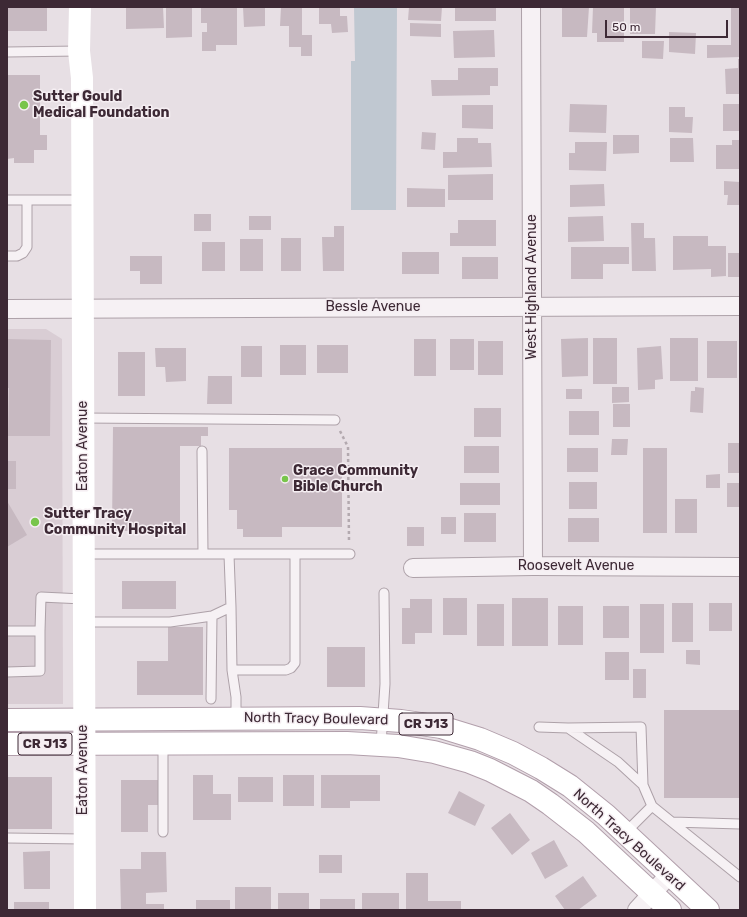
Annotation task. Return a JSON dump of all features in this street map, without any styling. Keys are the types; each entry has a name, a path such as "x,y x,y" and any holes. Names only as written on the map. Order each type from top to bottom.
{"main road":[{"name":"Eaton Avenue","path":"80,7 79,51 82,78 84,554 83,719 85,910"},
{"name":"North Tracy Boulevard","path":"7,720 353,718 383,719 441,727 480,739 513,753 570,786 625,833 708,910"},
{"name":"North Tracy Boulevard","path":"7,744 382,744 414,748 453,757 490,770 550,804 569,818 670,910"}],"street":[{"name":"West Highland Avenue","path":"532,7 533,566"},
{"name":"Bessle Avenue","path":"7,308 740,306"},
{"name":"Roosevelt Avenue","path":"413,568 533,566 740,567"},
{"path":"637,910 669,875"}],"lane":[{"path":"7,52 79,51"},
{"path":"7,200 82,200"},
{"path":"7,256 17,256 23,254 27,246 26,200"},
{"path":"83,418 335,420"},
{"path":"202,451 203,554"},
{"path":"84,554 350,554"},
{"path":"230,555 232,670 236,697 236,718"},
{"path":"232,670 286,670 291,668 295,663 295,555"},
{"path":"382,744 385,684 384,593"},
{"path":"7,672 40,671 41,597 83,599"},
{"path":"83,622 170,622 212,616 231,607"},
{"path":"211,699 212,616"},
{"path":"7,631 40,631"},
{"path":"540,727 641,727 643,785 652,806 740,877"},
{"path":"568,728 618,762 643,785"},
{"path":"163,744 163,832"},
{"path":"625,833 652,806"},
{"path":"672,822 740,824"},
{"path":"7,838 84,839"}],"path":[{"path":"335,420 348,447 350,554"}],"shaded area":[{"path":"354,7 397,7 396,210 351,210 351,61 355,61"},
{"name":"Sutter Tracy Community Hospital","path":"7,329 46,329 62,339 63,704 7,704"}],"building":[{"path":"7,7 47,7 47,31 7,31"},
{"path":"126,7 163,7 164,28 126,29"},
{"path":"166,7 192,7 192,37 166,38"},
{"path":"201,7 237,7 237,45 216,45 216,51 202,51 202,32 207,32 207,23 201,23"},
{"path":"243,7 265,7 265,26 244,27"},
{"path":"281,7 302,7 302,35 312,35 312,56 301,56 301,47 289,47 289,26 280,26"},
{"path":"319,7 340,7 340,16 347,16 348,32 332,33 331,24 319,24"},
{"path":"409,7 442,7 441,21 408,20"},
{"path":"455,7 496,7 496,21 455,21"},
{"path":"562,7 589,7 587,37 562,37"},
{"path":"593,7 624,7 624,42 597,42 597,33 592,33"},
{"path":"630,7 656,7 655,34 630,34"},
{"path":"731,7 740,7 740,57 707,58 707,45 731,45"},
{"path":"410,23 441,24 441,37 410,36"},
{"path":"494,30 495,57 454,58 453,31"},
{"path":"669,32 696,33 695,54 669,52"},
{"path":"642,41 664,41 663,59 642,58"},
{"path":"738,59 740,59 740,94 726,94 725,69 738,68"},
{"path":"458,68 498,68 498,86 490,86 490,95 432,96 431,80 458,80"},
{"name":"Sutter Gould Medical Foundation","path":"7,75 40,75 40,135 47,135 47,150 34,150 34,163 14,163 14,158 7,159"},
{"path":"570,104 607,105 606,133 569,132"},
{"path":"723,104 740,104 740,131 723,131"},
{"path":"462,105 493,105 493,129 462,128"},
{"path":"669,107 685,107 685,117 693,117 692,133 669,132"},
{"path":"422,132 436,133 435,150 421,149"},
{"path":"613,135 639,135 639,153 613,154"},
{"path":"457,138 478,138 478,143 491,143 492,167 443,168 443,152 457,152"},
{"path":"670,138 693,138 694,162 670,162"},
{"path":"732,140 740,140 740,169 716,169 716,145 732,145"},
{"path":"575,142 607,142 606,171 569,170 569,153 575,153"},
{"path":"493,174 493,200 448,200 448,175"},
{"path":"724,181 740,182 740,205 727,205 728,195 724,195"},
{"path":"604,184 605,206 570,207 570,185"},
{"path":"407,188 445,189 445,207 407,207"},
{"path":"194,214 211,214 211,231 194,231"},
{"path":"249,216 271,216 271,230 249,230"},
{"path":"603,216 604,241 568,242 568,217"},
{"path":"458,220 496,220 496,246 450,246 450,233 458,233"},
{"path":"631,223 644,223 644,238 655,238 656,271 632,271"},
{"path":"334,226 344,226 344,271 323,271 322,237 334,237"},
{"path":"673,236 708,236 708,246 726,246 726,276 711,277 711,269 673,270"},
{"path":"281,238 301,238 301,271 281,271"},
{"path":"240,239 263,239 263,271 240,271"},
{"path":"202,242 225,242 225,271 202,271"},
{"path":"571,247 629,247 629,264 603,264 603,279 571,279"},
{"path":"402,252 439,252 439,274 402,274"},
{"path":"728,253 740,253 740,277 728,277"},
{"path":"130,256 162,256 162,284 140,284 140,271 130,271"},
{"path":"462,257 498,257 498,279 462,279"},
{"path":"588,338 588,376 562,377 561,339"},
{"path":"593,338 617,338 617,384 593,384"},
{"path":"670,338 698,338 698,381 670,381"},
{"path":"7,339 51,340 50,436 8,436 9,388 7,388"},
{"path":"414,339 436,339 436,376 414,376"},
{"path":"450,339 474,339 474,370 450,370"},
{"path":"478,341 503,341 503,375 478,375"},
{"path":"707,341 737,341 737,378 707,378"},
{"path":"280,345 306,345 306,375 280,375"},
{"path":"317,345 348,345 348,373 317,373"},
{"path":"241,346 262,346 262,377 241,377"},
{"path":"661,346 663,379 655,380 655,389 638,390 637,348"},
{"path":"155,348 186,348 186,381 166,382 165,367 156,367"},
{"path":"118,352 145,352 145,396 118,396"},
{"path":"208,376 232,376 232,404 207,404"},
{"path":"612,387 629,387 629,402 612,403"},
{"path":"695,387 704,388 703,413 690,412 691,391 695,391"},
{"path":"566,389 582,389 582,399 566,399"},
{"path":"613,404 630,404 630,427 613,427"},
{"path":"474,408 501,408 501,437 474,437"},
{"path":"569,411 599,411 599,435 569,435"},
{"path":"113,427 208,427 208,436 201,436 201,446 180,446 180,531 112,531"},
{"path":"612,439 628,439 627,455 611,455"},
{"path":"728,443 740,443 740,473 728,473"},
{"path":"464,446 499,446 499,473 464,473"},
{"name":"Grace Community Bible Church","path":"229,448 342,448 342,527 282,527 282,537 243,537 243,529 237,529 237,510 229,510"},
{"path":"567,448 598,448 598,472 567,472"},
{"path":"643,448 667,448 667,533 643,533"},
{"path":"7,461 16,461 16,489 7,489"},
{"path":"720,474 720,488 706,488 706,475"},
{"path":"569,482 597,482 597,509 569,509"},
{"path":"460,483 500,483 500,505 460,505"},
{"path":"727,483 740,483 740,507 727,507"},
{"path":"675,499 697,499 697,533 675,533"},
{"path":"7,501 27,535 7,547"},
{"path":"464,513 496,513 496,542 464,542"},
{"path":"441,517 456,517 456,534 441,534"},
{"path":"568,518 599,518 599,542 568,542"},
{"path":"407,527 424,527 424,546 407,546"},
{"path":"122,581 176,581 176,609 122,609"},
{"path":"443,598 467,598 467,635 443,635"},
{"path":"512,598 548,598 548,646 512,646"},
{"path":"410,599 432,599 432,633 415,633 415,644 402,644 402,608 410,608"},
{"path":"672,603 693,603 693,642 672,642"},
{"path":"709,603 732,603 732,631 709,631"},
{"path":"477,604 504,604 504,646 477,646"},
{"path":"640,604 664,604 664,653 640,653"},
{"path":"558,606 583,606 583,645 558,645"},
{"path":"603,606 629,606 629,638 603,638"},
{"path":"168,627 203,627 203,695 137,695 137,661 168,661"},
{"path":"327,647 365,647 365,687 327,687"},
{"path":"686,650 700,650 700,665 686,664"},
{"path":"605,652 629,652 629,680 605,680"},
{"path":"633,669 646,669 646,698 633,698"},
{"path":"664,710 740,710 740,798 664,798"},
{"path":"193,775 213,775 213,794 231,794 231,820 193,820"},
{"path":"283,775 314,775 314,806 283,806"},
{"path":"321,775 380,775 380,801 350,801 350,808 321,808"},
{"path":"7,777 52,777 52,829 7,829"},
{"path":"238,777 273,777 273,802 238,802"},
{"path":"121,780 158,780 158,805 148,805 148,832 121,832"},
{"path":"459,791 485,805 475,826 448,813"},
{"path":"510,813 530,840 512,855 491,828"},
{"path":"554,840 568,866 545,879 531,853"},
{"path":"50,851 50,889 24,889 23,852"},
{"path":"141,852 166,852 167,892 146,893 146,904 164,904 164,910 121,910 120,869 141,869"},
{"path":"319,855 342,855 342,873 319,873"},
{"path":"406,873 428,873 428,901 461,901 461,910 406,910"},
{"path":"583,876 597,896 578,910 565,910 555,896"},
{"path":"235,887 271,887 271,910 235,910"},
{"path":"278,893 309,893 309,910 278,910"},
{"path":"362,893 399,893 399,910 362,910"},
{"path":"320,899 355,899 355,910 320,910"},
{"path":"196,900 230,900 230,910 196,910"},
{"path":"14,902 49,902 49,910 14,910"}],"place":[{"name":"Sutter Gould Medical Foundation","path":"24,105"},
{"name":"Grace Community Bible Church","path":"285,479"},
{"name":"Sutter Tracy Community Hospital","path":"35,522"}]}
